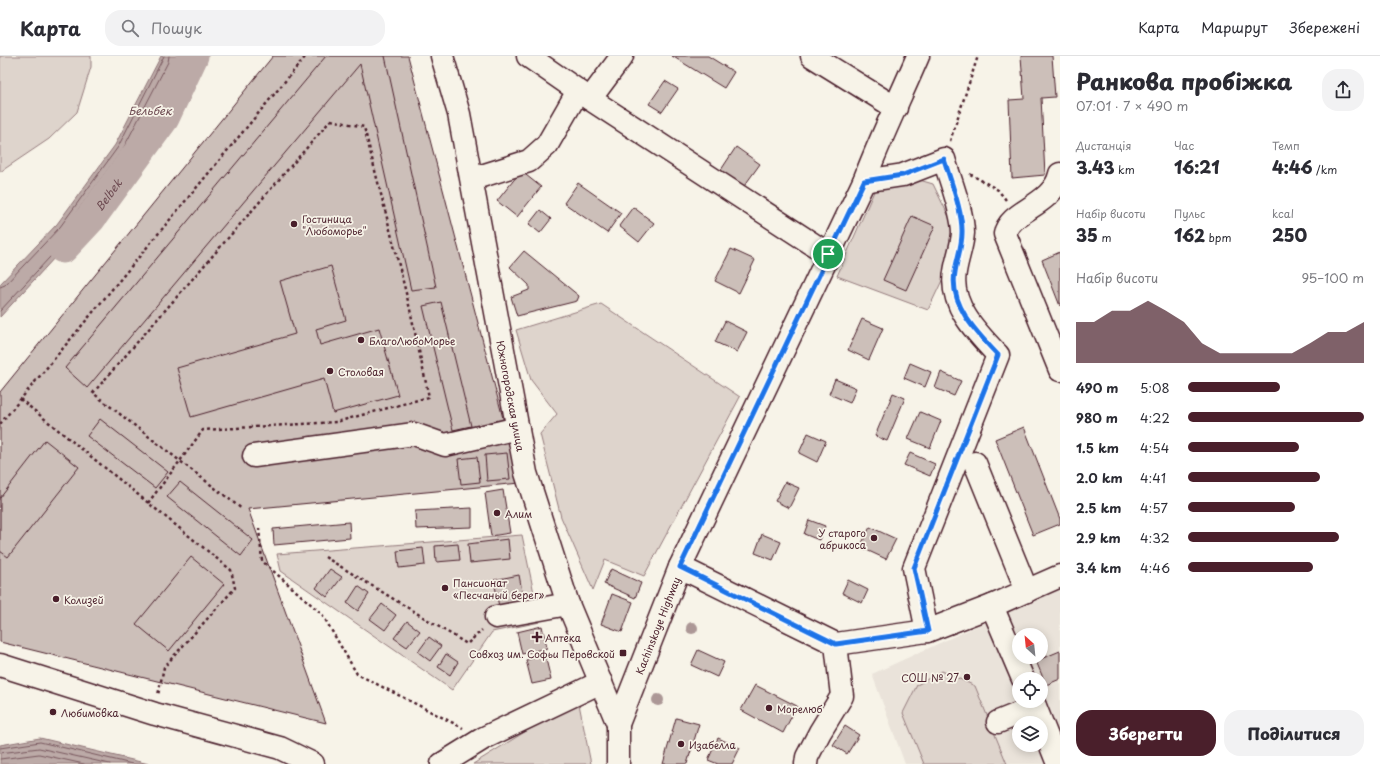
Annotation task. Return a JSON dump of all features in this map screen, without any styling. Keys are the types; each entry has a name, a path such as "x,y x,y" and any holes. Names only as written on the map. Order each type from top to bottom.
{"street":[{"name":"Южногородская улица","path":"442,56 459,114 526,473 568,604 618,724"},
{"path":"528,56 584,95 828,254"},
{"path":"472,179 529,161 547,145 584,95 622,56"},
{"path":"812,56 896,108"},
{"name":"Kachinskoye Highway","path":"618,764 618,724 680,567 864,181 882,134 896,108 918,56"},
{"path":"864,181 903,175 944,159 956,200 963,232 960,252 954,272 956,294 967,321 998,355 914,568 928,631"},
{"path":"1060,174 1058,182 1052,193 1019,215 1006,228 1005,234 1060,370"},
{"path":"254,456 414,434 446,445 518,428"},
{"path":"975,463 1027,591"},
{"path":"680,567 836,644 928,631 992,606 1060,576"},
{"path":"496,617 568,604"},
{"path":"992,606 1020,672"},
{"path":"806,764 807,757 820,732 842,696 836,644"},
{"path":"0,665 155,714 280,748 313,764"},
{"path":"442,764 484,738 601,682"},
{"path":"998,722 1026,708"},
{"path":"1036,708 1058,764"}],"path":[{"path":"0,424 306,56"},
{"path":"978,56 944,159 998,190 1019,215"},
{"path":"148,503 180,461 203,430 336,422 429,397 409,305 364,127 331,120 93,393 180,461 242,509"},
{"path":"20,399 231,570 235,588 164,667 155,714"},
{"path":"258,528 262,561 322,614 357,674 484,738"},
{"path":"325,557 467,644 496,617"}],"shaded area":[{"path":"0,56 91,56 91,67 77,112 49,139 0,172"},
{"path":"906,176 933,184 950,219 956,251 928,310 837,276 876,187"},
{"path":"601,304 740,397 644,576 605,560 593,590 561,517 540,434 557,414 531,380 516,330"},
{"path":"522,535 540,622 492,632 452,690 281,571 277,554"},
{"name":"СОШ № 27","path":"1060,588 1060,764 905,764 872,674"},
{"path":"942,671 975,686 1007,764 924,764 903,713 917,685"},
{"path":"578,699 591,764 473,764"}],"water":[{"name":"Бельбек","path":"161,56 193,56 164,118 90,219 0,317 0,284 57,224 115,145"},
{"path":"40,738 149,764 0,764 0,745"}],"building":[{"name":"Гостиница \"Любоморье\"","path":"273,56 408,56 520,483 248,509 326,723 0,642 0,392"},
{"path":"326,56 385,56 436,287 411,290 360,64 87,388 65,368"},
{"path":"672,56 708,56 734,72 724,88"},
{"path":"1021,56 1052,56 1055,97 1041,98 1045,175 1012,178 1009,100 1024,99"},
{"path":"665,81 678,89 662,112 649,104"},
{"path":"736,147 760,164 742,189 719,173"},
{"path":"521,171 541,187 517,217 497,201"},
{"path":"578,183 621,213 607,233 564,203"},
{"path":"633,207 654,223 639,242 619,226"},
{"path":"540,210 551,219 540,233 529,224"},
{"path":"912,216 935,226 906,290 883,280"},
{"path":"731,249 755,260 739,293 715,281"},
{"path":"524,251 579,296 577,301 517,316 511,297 529,290 529,285 510,267"},
{"path":"1060,252 1060,306 1042,260"},
{"name":"БлагоЛюбоМорье","path":"331,266 346,320 316,329 320,345 379,328 398,395 333,413 324,379 191,417 177,368 295,334 280,281"},
{"path":"441,302 471,426 453,430 423,306"},
{"path":"862,319 883,328 869,360 848,350"},
{"path":"725,321 747,332 737,352 715,342"},
{"path":"910,363 931,372 925,387 904,378"},
{"path":"941,372 961,381 954,396 935,388"},
{"path":"835,379 856,388 850,403 829,394"},
{"path":"893,393 905,398 887,441 875,436"},
{"path":"920,412 941,421 930,448 908,439"},
{"path":"100,419 168,472 155,488 87,436"},
{"path":"1024,427 1060,519 1060,524 1033,535 995,439"},
{"path":"808,433 826,441 817,462 799,453"},
{"path":"45,440 79,467 8,557 0,551 0,498"},
{"path":"507,453 510,479 487,481 485,455"},
{"path":"910,453 935,464 930,476 904,465"},
{"path":"477,457 480,482 461,484 458,459"},
{"path":"180,482 253,540 241,556 167,497"},
{"path":"785,482 799,488 789,508 775,501"},
{"path":"503,490 510,533 491,536 485,493"},
{"path":"472,508 472,527 416,529 415,511"},
{"path":"809,520 825,526 819,540 804,534"},
{"path":"349,522 350,538 274,545 273,529"},
{"path":"870,527 896,539 886,559 860,547"},
{"path":"762,534 781,542 773,560 755,553"},
{"path":"508,539 510,559 470,563 468,544"},
{"path":"458,544 460,560 436,562 435,546"},
{"path":"423,548 425,565 399,568 397,551"},
{"path":"191,557 224,584 169,651 136,624"},
{"path":"330,569 342,577 327,597 316,588"},
{"path":"611,569 641,583 635,598 604,584"},
{"path":"519,575 524,602 499,607 494,580"},
{"path":"848,580 868,590 862,603 842,593"},
{"path":"358,586 369,594 358,611 347,603"},
{"path":"612,594 633,602 622,632 601,624"},
{"path":"382,604 396,615 385,630 370,619"},
{"path":"407,621 420,631 407,647 394,638"},
{"path":"542,626 547,648 522,654 517,632"},
{"path":"429,637 441,646 430,661 418,652"},
{"path":"698,650 724,662 717,677 691,665"},
{"path":"1060,651 1060,679 1048,684 1048,672 1041,672 1037,664 1048,664 1048,656"},
{"path":"446,654 458,662 450,675 438,667"},
{"path":"545,655 551,680 532,684 526,660"},
{"name":"Морелюб","path":"755,685 797,706 783,733 741,710"},
{"name":"Изабелла","path":"676,718 699,724 687,764 663,764"},
{"path":"845,726 859,735 847,754 833,745"},
{"path":"718,738 740,748 732,764 718,764 708,760"}],"waterway":[{"name":"Belbek","path":"63,248 90,219 164,118 193,56"}],"place":[{"name":"Гостиница \"Любоморье\"","path":"294,224"},
{"name":"БлагоЛюбоМорье","path":"361,340"},
{"name":"Столовая","path":"330,371"},
{"name":"Алим","path":"497,513"},
{"name":"У старого абрикоса","path":"874,538"},
{"name":"Пансионат «Песчаный берег»","path":"445,588"},
{"name":"Колизей","path":"56,599"},
{"name":"Аптека","path":"537,637"},
{"name":"Совхоз им. Софьи Перовской","path":"623,653"},
{"name":"СОШ № 27","path":"967,677"},
{"name":"Морелюб","path":"769,708"},
{"name":"Любимовка","path":"53,712"},
{"name":"Изабелла","path":"681,744"}],"route":[{"path":"944,159 956,200 963,232 960,252 954,272 956,294 967,321 998,355 914,568 928,631 836,644 680,567 828,254 864,181 903,175 944,159"}]}
